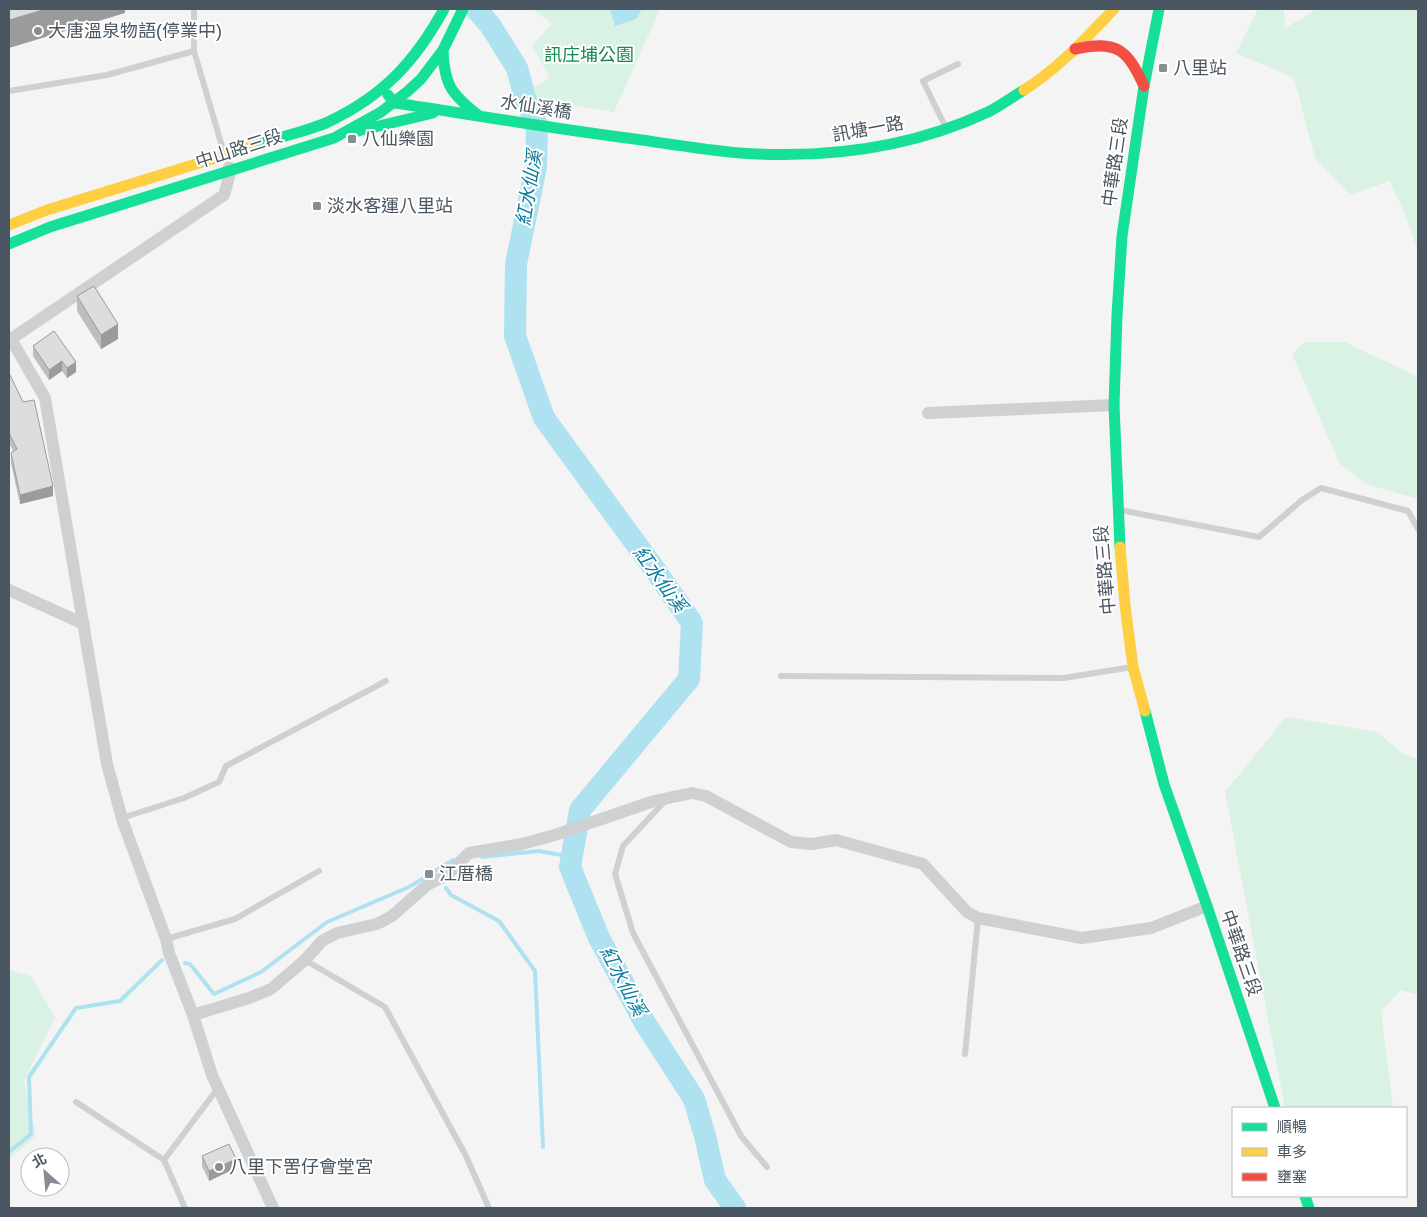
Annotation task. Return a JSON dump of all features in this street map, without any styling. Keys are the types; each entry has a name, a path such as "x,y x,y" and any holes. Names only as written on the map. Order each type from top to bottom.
{"main road":[{"name":"中山路三段","path":"9,225 47,210 327,123 359,106 383,89 403,70 419,52 433,31 444,9"},
{"name":"中山路三段","path":"9,244 50,227 334,138 370,119 395,102 416,84 443,50 463,9"},
{"name":"訊塘一路","path":"588,133 739,153 784,155 849,152 894,144 947,129 989,111 1039,81 1075,49 1114,9"},
{"name":"中華路三段","path":"1159,9 1144,86 1122,236 1117,315 1114,405 1119,535 1125,605 1133,667 1164,784 1275,1107"},
{"path":"1075,49 1092,45 1109,45 1125,54 1135,66 1144,86"},
{"path":"443,50 443,67 446,82 464,105 478,115"},
{"path":"383,89 395,102 478,115"},
{"path":"334,138 418,116 447,111"},
{"name":"水仙溪橋","path":"478,115 588,133"}],"street":[{"path":"224,155 231,170 224,195 10,340 45,398 107,764 122,818 166,939 169,953 193,1015 212,1075 273,1208"},
{"path":"928,413 1114,405"},
{"path":"9,590 84,624"},
{"path":"193,1015 249,998 271,989 305,960 322,941 337,933 378,924 392,916 427,885 447,874 469,853 522,844 555,835 654,801 692,794 706,796 791,842 812,844 836,840 923,864 967,912 978,918 1082,938 1151,928 1207,906"}],"lane":[{"path":"194,9 194,51 224,155"},
{"path":"9,91 107,75 194,51"},
{"path":"947,129 923,81 958,64"},
{"path":"1118,510 1259,537 1302,500 1321,488 1408,511 1418,529"},
{"path":"781,676 1064,678 1133,667"},
{"path":"122,818 184,798 219,782 226,766 386,681"},
{"path":"668,798 623,846 615,874 633,933 741,1136 767,1167"},
{"path":"166,939 235,919 319,871"},
{"path":"965,1054 978,918"},
{"path":"305,960 385,1007 466,1156 489,1208"},
{"path":"164,1160 218,1088"},
{"path":"76,1102 164,1160 185,1208"}],"green space":[{"name":"訊庄埔公園","path":"532,9 660,9 614,112 531,98 528,90 550,78 532,46 552,24"},
{"path":"1258,9 1284,9 1285,28 1314,11 1313,9 1418,9 1418,252 1404,211 1389,181 1351,195 1315,158 1294,78 1236,53"},
{"path":"1304,342 1345,342 1418,377 1418,499 1366,484 1340,464 1292,354"},
{"path":"1286,717 1377,732 1403,754 1418,759 1418,995 1401,990 1381,1011 1392,1107 1285,1107 1225,792"},
{"path":"9,970 31,976 55,1018 24,1081 36,1136 23,1147 20,1147 20,1150 9,1159"}],"water":[{"path":"610,9 642,9 636,19 615,26"}],"building":[{"path":"9,9 46,9 9,20"},
{"path":"94,286 118,324 101,335 77,296"},
{"path":"54,331 76,362 67,368 62,361 49,370 33,346"},
{"path":"9,373 23,402 34,400 53,486 20,495 11,453 17,449 9,433"},
{"path":"229,1144 236,1159 209,1171 202,1156"}],"waterway":[{"name":"紅水仙溪","path":"476,9 490,25 517,68 525,98 537,125 536,167 516,264 515,336 544,418 692,623 689,679 580,810 570,867 599,938 645,1023 694,1099 715,1180 735,1208"},
{"path":"482,857 539,851 572,857"},
{"path":"185,963 190,964 214,994 261,972 327,922 409,887 453,860"},
{"path":"446,888 451,895 499,921 535,971 543,1147"},
{"path":"9,1152 31,1134 29,1077 76,1008 120,1001 162,960"}],"traffic: fast":[{"path":"251,147 322,125 365,101 396,76 409,61 444,9"},
{"path":"9,244 50,227 334,138 381,112 421,79 443,50 463,9"},
{"path":"1120,547 1114,405 1122,236 1144,86 1159,9"},
{"path":"443,50 447,80 461,101 478,115"},
{"path":"388,95 395,103 701,149 740,153 804,154 867,148 929,134 988,112 1024,90"},
{"path":"354,132 433,113"},
{"path":"1145,711 1164,784 1275,1107"},
{"path":"1305,1197 1309,1208"}],"traffic: slow":[{"path":"1024,90 1060,63 1114,9"},
{"path":"9,225 47,210 251,147"},
{"path":"1120,547 1133,667 1145,711"}],"traffic: jam":[{"path":"1075,49 1101,46 1119,50 1132,63 1144,86"}],"place":[{"name":"大唐溫泉物語(停業中)","path":"38,31"},
{"name":"八里站","path":"1163,68"},
{"name":"八仙樂園","path":"352,139"},
{"name":"淡水客運八里站","path":"317,206"},
{"name":"江厝橋","path":"429,874"},
{"name":"八里下罟仔會堂宮","path":"219,1167"}]}
